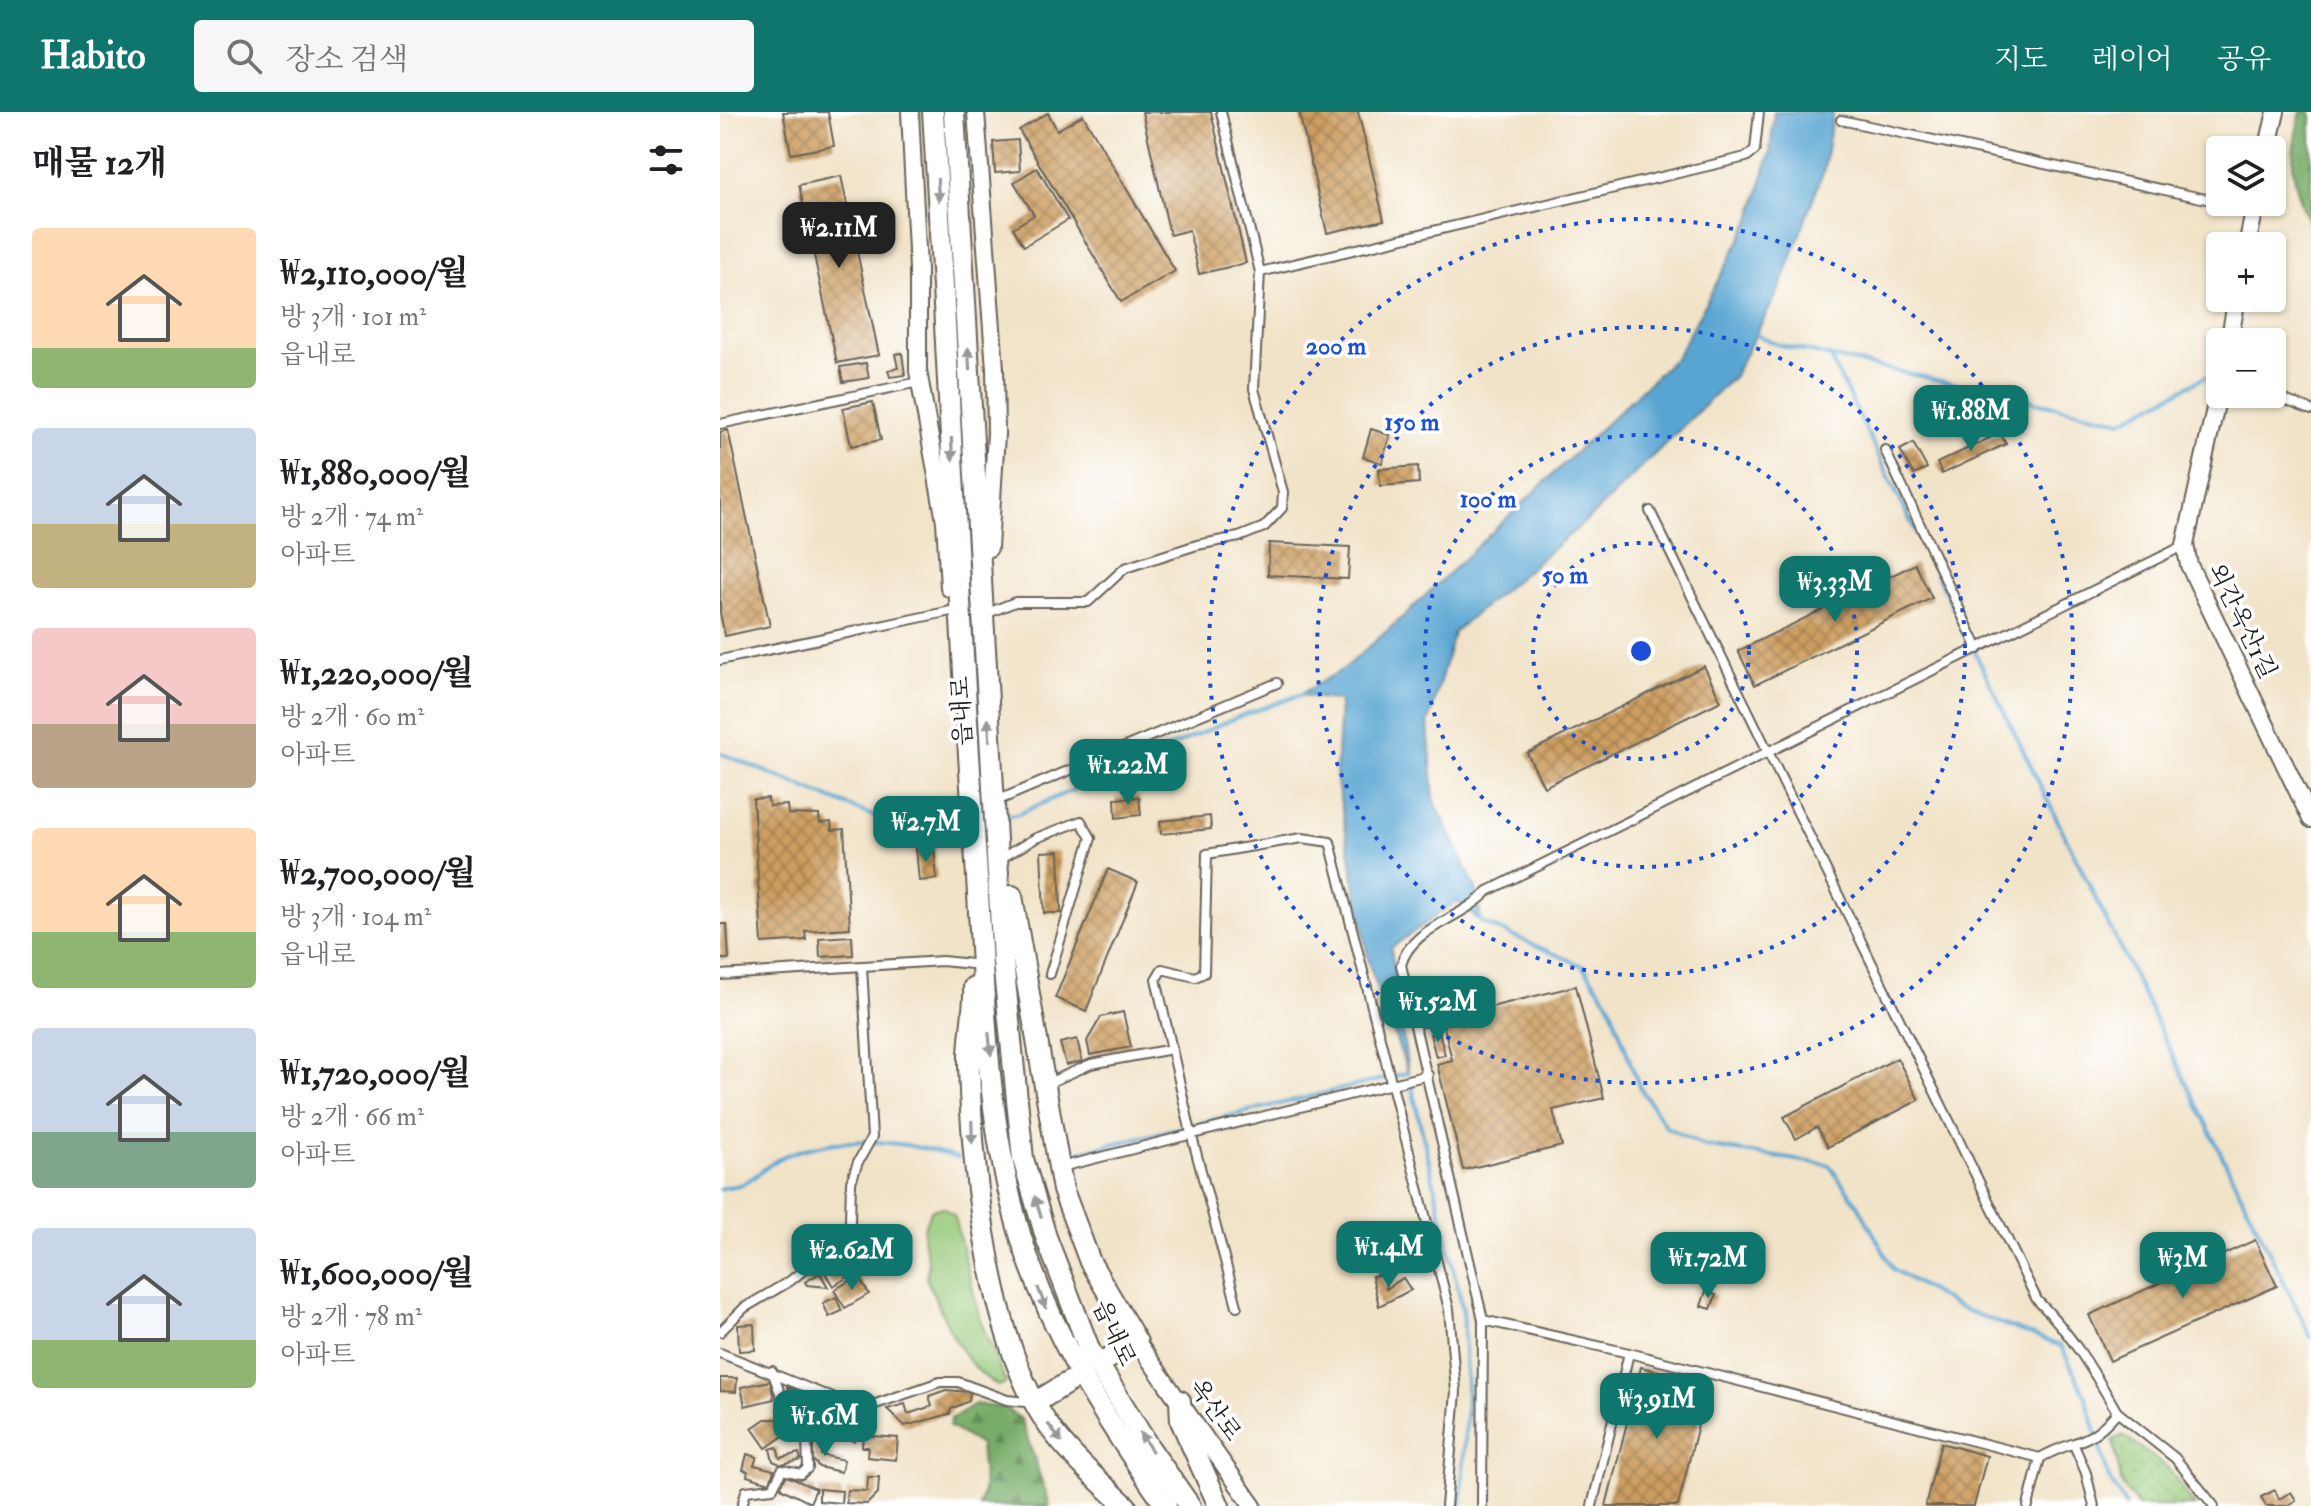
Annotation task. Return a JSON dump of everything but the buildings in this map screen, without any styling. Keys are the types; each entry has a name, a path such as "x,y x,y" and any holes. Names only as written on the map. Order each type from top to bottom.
{"street":[{"path":"910,112 918,269 919,382 945,521 951,620 964,692 960,824 974,1000 969,1062 979,1209 1024,1382 1052,1431 1126,1506"},
{"name":"읍내로","path":"933,112 964,692 995,1100 1015,1219 1048,1313 1104,1417 1166,1506"},
{"name":"읍내로","path":"954,112 1003,961 1023,1159 1090,1351 1148,1446 1190,1506"},
{"path":"976,112 995,369 996,434 990,495 992,597 983,616"},
{"path":"2270,136 2276,112"},
{"name":"외간옥산1길","path":"2216,408 2185,545 2189,565 2311,819"},
{"path":"997,860 1011,893 1058,1168 1090,1262 1137,1342 1109,1358"},
{"name":"옥산로","path":"1137,1342 1253,1506"},
{"path":"1036,1402 1069,1382"},
{"path":"1180,1401 1181,1421 1219,1506"}],"lane":[{"path":"983,616 1015,602 1088,602 1125,568 1251,532 1264,527 1282,508 1283,492 1254,389 1260,272 1221,112"},
{"path":"1260,272 1746,157 1755,150 1759,112"},
{"path":"1841,120 2206,199"},
{"path":"720,424 919,382"},
{"path":"2286,401 2311,410"},
{"path":"1885,450 1978,649"},
{"path":"1650,511 2037,1300 2058,1320 2091,1367 2117,1412 2175,1458 2214,1506"},
{"path":"1482,1506 1483,1320 1401,965 1406,948 1417,937 1472,908 1488,891 2185,545"},
{"path":"720,660 951,620"},
{"path":"994,813 1277,683"},
{"path":"997,860 1036,838 1081,821 1091,838 1050,974"},
{"path":"1237,1306 1191,1133 1156,979 1162,969 1195,977 1204,973 1207,854 1302,838 1330,842 1449,1309 1456,1392 1446,1506"},
{"path":"720,975 942,961 972,964"},
{"path":"720,1332 744,1308 790,1281 834,1246 850,1222 851,1182 872,1137 862,967"},
{"path":"1043,1086 1091,1064 1172,1049"},
{"path":"1058,1168 1191,1133 1392,1087 1428,1075"},
{"path":"1483,1320 1629,1353 2040,1458 2062,1446 2074,1445 2098,1435 2117,1412"},
{"path":"720,1353 772,1370 861,1409 940,1382 958,1382 999,1398 1026,1404 1036,1402"},
{"path":"1592,1506 1629,1353"},
{"path":"742,1506 746,1491 773,1488 782,1470 801,1474 808,1468 807,1440 783,1401 772,1370"},
{"path":"2074,1445 2086,1473 2094,1506"},
{"path":"2028,1506 2040,1458"}],"green space":[{"path":"2301,112 2311,112 2311,231 2294,172 2294,147"},
{"path":"943,1207 954,1215 981,1322 1006,1383 999,1386 973,1366 963,1353 926,1278 928,1259 923,1233 931,1210"},
{"path":"975,1404 1005,1408 1021,1419 1050,1506 979,1506 984,1488 980,1445 949,1426 951,1419"},
{"path":"2123,1435 2168,1468 2195,1506 2138,1506 2122,1485 2113,1440"}],"water":[{"path":"1774,112 1833,112 1824,169 1781,286 1734,376 1592,516 1454,632 1428,724 1434,800 1477,891 1481,922 1457,901 1391,948 1408,1073 1369,964 1336,776 1340,701 1299,695 1345,668 1407,613 1677,356 1751,219 1770,153"}],"waterway":[{"path":"1752,333 1779,345 2122,421 2206,377"},
{"path":"1830,357 2311,1337"},
{"path":"1001,817 1016,815 1240,716 1303,694"},
{"path":"720,753 878,818 909,824 968,821"},
{"path":"1479,918 1481,922 1583,966 1609,1003 1639,1086 1666,1127 1705,1146 1829,1165 1858,1205 1893,1269 1957,1307 2061,1346 2086,1397 2108,1476 2126,1506"},
{"path":"1075,1153 1408,1073"},
{"path":"1410,1079 1463,1310 1467,1398 1461,1506"},
{"path":"720,1189 744,1183 785,1156 833,1143 896,1144 958,1158"}]}
